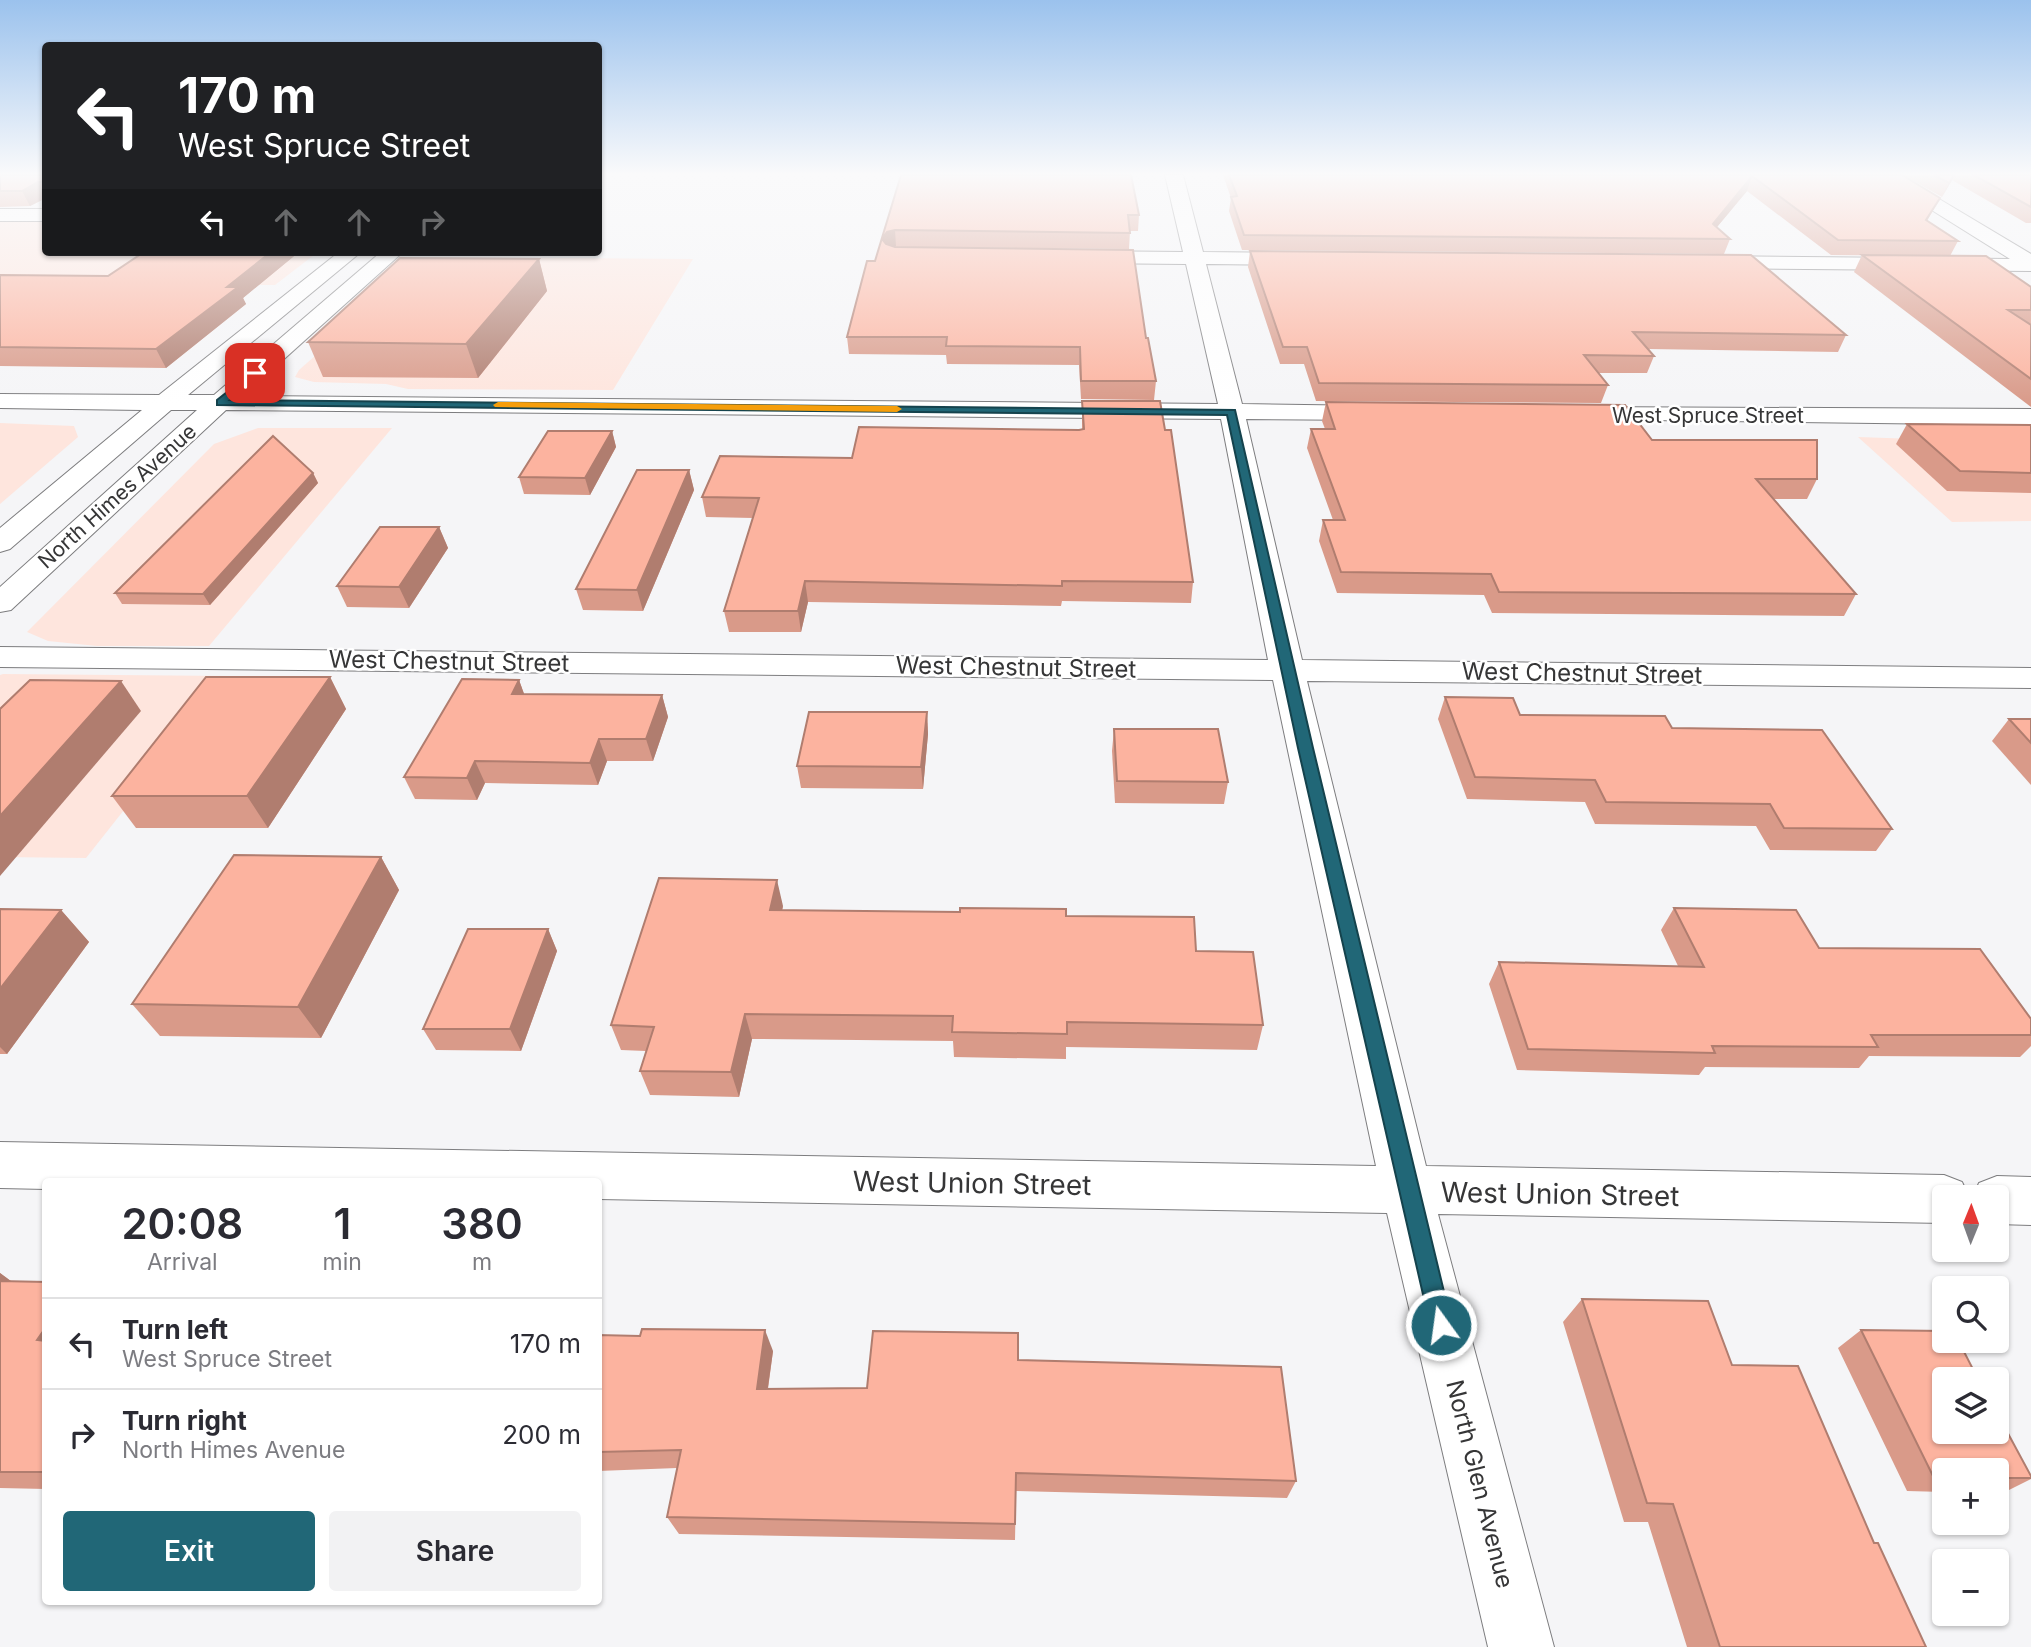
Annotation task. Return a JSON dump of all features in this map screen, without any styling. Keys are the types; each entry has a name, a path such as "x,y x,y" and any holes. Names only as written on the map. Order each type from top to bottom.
{"street":[{"name":"North Glen Avenue","path":"1193,252 1232,412 1287,669 1407,1191 1521,1647"},
{"path":"2011,252 2031,264"},
{"name":"North Himes Avenue","path":"0,543 165,402 346,256"},
{"name":"North Himes Avenue","path":"0,603 220,402 388,256"},
{"path":"1059,257 1319,259"},
{"path":"1695,262 2031,264"},
{"path":"0,401 1397,413"},
{"name":"West Spruce Street","path":"1562,414 2031,417"},
{"name":"West Chestnut Street","path":"0,657 2031,678"},
{"name":"West Union Street","path":"0,1166 1932,1199"},
{"path":"2009,1200 2031,1201"}],"shaded area":[{"path":"0,252 42,252 42,256 313,256 275,285 0,286"},
{"path":"427,257 693,259 613,390 408,389 386,384 314,382 295,377 299,370"},
{"path":"0,423 74,426 78,437 0,504"},
{"path":"258,428 392,428 209,646 97,646 48,641 27,632 214,444"},
{"path":"1858,437 2031,443 2031,521 1952,522"},
{"path":"0,675 230,676 86,858 0,857"}],"building":[{"path":"878,252 1133,252 1146,338 1156,381 1081,381 1080,347 946,346 947,337 847,337 867,261 875,261"},
{"path":"1250,252 1751,255 1846,335 1633,332 1654,356 1584,355 1608,385 1319,383 1307,347 1283,347"},
{"path":"1862,255 1986,256 2031,287 2031,310 2008,310 2031,325 2031,379"},
{"path":"138,256 266,256 227,287 238,287 156,349 0,347 0,275 108,276"},
{"path":"400,258 539,259 466,344 308,342"},
{"path":"1082,401 1160,401 1165,430 1171,430 1193,582 1062,581 1062,586 805,581 798,611 724,611 759,498 702,497 720,456 852,458 859,427 1079,430 1084,429"},
{"path":"1326,402 1625,405 1652,440 1817,440 1817,479 1756,479 1856,594 1499,592 1491,574 1341,572 1323,520 1345,520 1311,429 1335,429"},
{"path":"1907,424 2031,425 2031,473 1960,471"},
{"path":"548,431 612,431 585,478 519,477"},
{"path":"273,436 313,473 203,594 115,593"},
{"path":"637,470 689,470 637,590 576,589"},
{"path":"380,527 439,527 399,587 337,586"},
{"path":"206,677 330,677 247,796 112,796"},
{"path":"462,679 519,680 512,694 662,695 646,739 599,739 590,763 475,761 467,778 404,777"},
{"path":"30,680 121,681 0,816 0,709"},
{"path":"1445,697 1513,698 1520,715 1665,716 1672,728 1822,730 1892,829 1784,828 1770,804 1606,802 1595,780 1475,777"},
{"path":"809,712 927,712 921,767 797,766"},
{"path":"2009,719 2031,719 2031,743"},
{"path":"1114,729 1218,729 1228,782 1117,781"},
{"path":"234,855 381,857 298,1007 132,1004"},
{"path":"659,878 777,880 770,910 960,912 960,908 1066,909 1066,916 1194,917 1196,951 1253,952 1263,1025 1067,1022 1067,1034 952,1032 953,1016 745,1014 731,1072 640,1071 654,1027 611,1025"},
{"path":"1674,908 1796,910 1819,948 1980,949 2031,1019 2031,1035 1871,1035 1878,1047 1712,1046 1715,1053 1528,1049 1499,962 1704,967"},
{"path":"0,909 61,910 0,989"},
{"path":"468,929 548,929 510,1029 423,1029"},
{"path":"0,1281 42,1282 42,1333 37,1340 42,1341 42,1472 0,1472"},
{"path":"1582,1299 1708,1301 1732,1365 1798,1366 1874,1543 1878,1543 1926,1647 1720,1647 1673,1504 1647,1503"},
{"path":"642,1329 765,1330 757,1389 867,1388 873,1331 1018,1333 1018,1360 1281,1367 1296,1481 1016,1473 1015,1524 667,1517 681,1450 602,1452 602,1335 640,1336"},
{"path":"1861,1330 1932,1331 1932,1353 1965,1353 1972,1367 1932,1367 1932,1444 2009,1444 2009,1435 2031,1478 2009,1478 2009,1458 1932,1458 1932,1474"}],"slow traffic":[{"path":"498,405 897,409"}],"route":[{"path":"255,373 220,402 1232,412 1305,748 1407,1191 1441,1325"}]}
